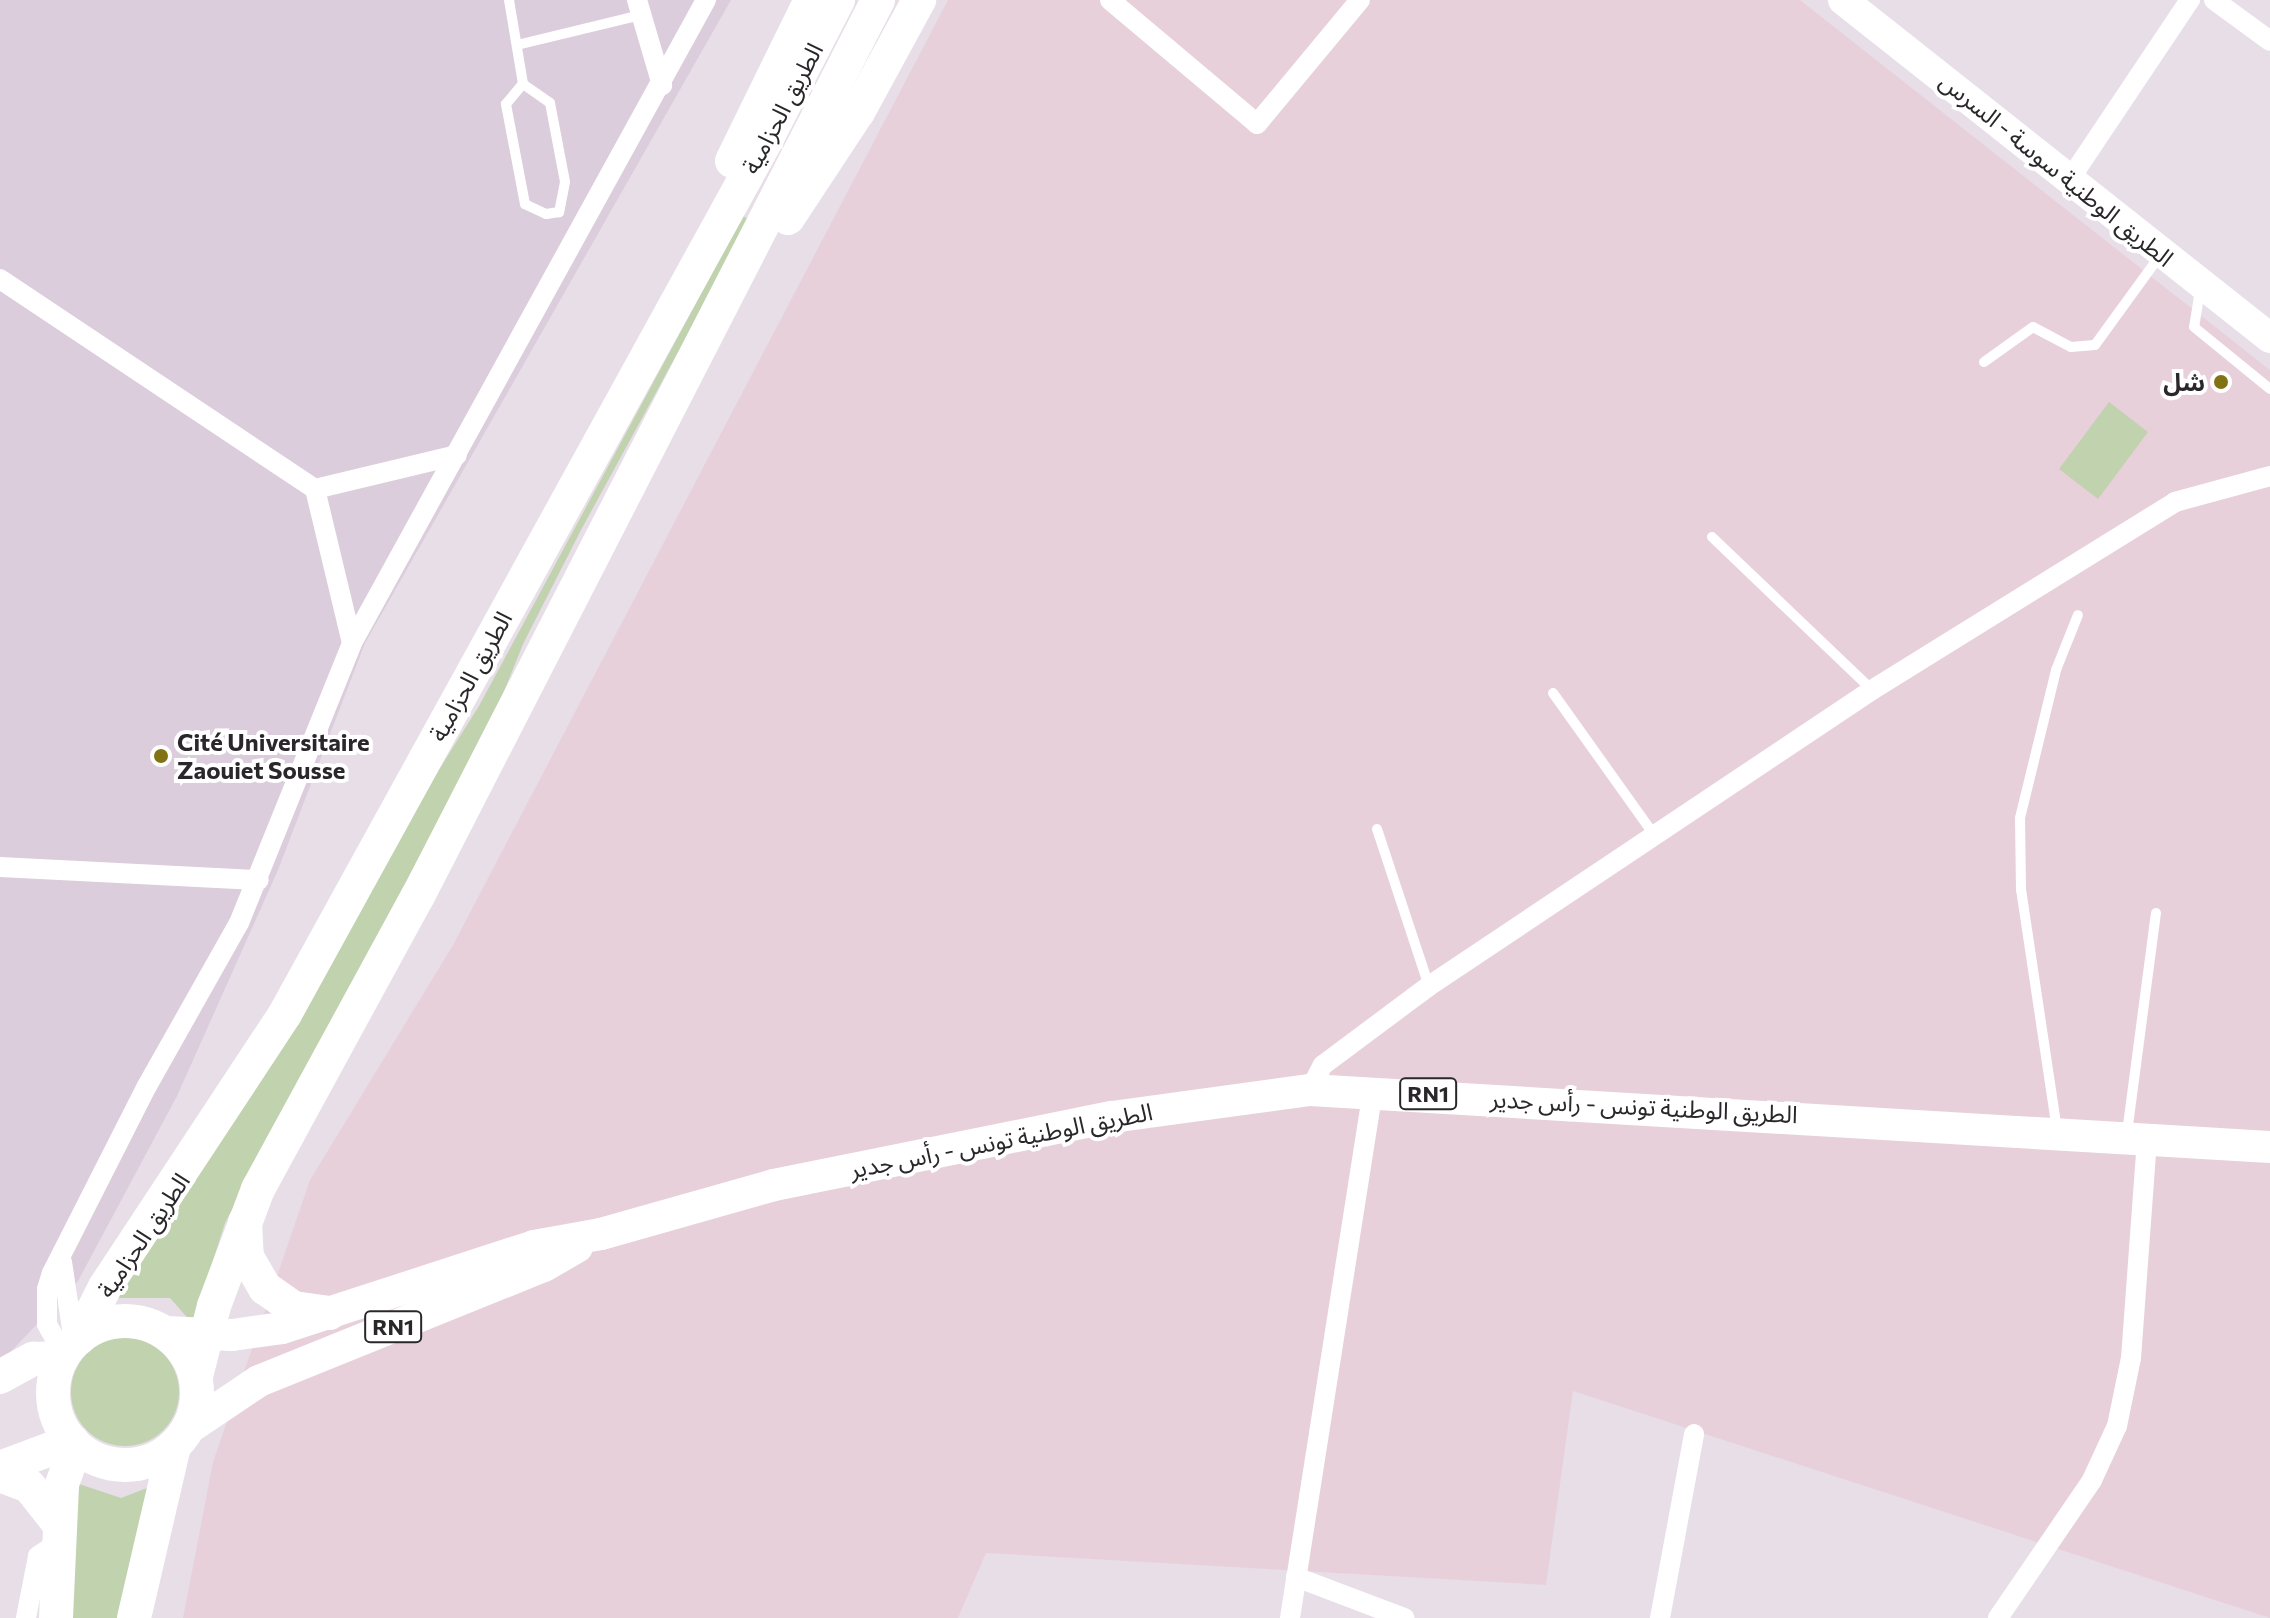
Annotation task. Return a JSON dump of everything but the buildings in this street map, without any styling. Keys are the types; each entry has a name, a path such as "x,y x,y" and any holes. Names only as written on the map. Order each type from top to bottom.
{"highway":[{"path":"664,320 757,104 811,0"},
{"name":"الطريق الحزامية","path":"70,1348 105,1287 285,1014 664,320 764,144 838,0"},
{"name":"الطريق الحزامية","path":"196,1376 245,1221 705,341 878,0"},
{"path":"705,341 858,112 919,0"},
{"path":"245,1221 247,1257 265,1288 294,1308 330,1313"},
{"name":"RN1","path":"0,1377 33,1359 70,1348 121,1320 165,1332"},
{"path":"134,1618 182,1437 198,1394 196,1376 179,1344 165,1332"},
{"path":"56,1618 62,1484 74,1443 55,1410 55,1375 70,1348"},
{"name":"RN1","path":"74,1443 94,1458 125,1464 156,1458 182,1437"},
{"path":"0,1468 74,1443"},
{"path":"0,1475 29,1486 59,1533"}],"main road":[{"name":"الطريق الوطنية سوسة - السرس","path":"1843,0 2270,338"},
{"name":"الطريق الوطنية تونس - رأس جدير","path":"165,1332 207,1335 282,1328 534,1246 601,1234 774,1185 1205,1101 1310,1090 1373,1090 2270,1147"},
{"name":"الطريق الوطنية تونس - رأس جدير","path":"182,1437 259,1381 544,1266 601,1234"}],"street":[{"path":"70,1348 62,1258 259,880 352,643 662,85 706,0"},
{"path":"1110,0 1257,124 1360,0"},
{"path":"2070,179 2190,0"},
{"path":"2214,0 2270,41"},
{"path":"639,7 662,85"},
{"path":"0,279 315,489 352,643"},
{"path":"315,489 457,455"},
{"path":"1310,1090 1323,1065 1429,986 1872,690 2162,509 2207,489 2270,476"},
{"path":"0,867 259,880"},
{"path":"1290,1618 1373,1090"},
{"path":"1998,1618 2092,1480 2117,1426 2131,1358 2137,1138"},
{"path":"1660,1618 1694,1434"},
{"path":"26,1618 38,1556 59,1533"},
{"path":"1296,1577 1404,1618"}],"lane":[{"path":"509,0 523,84 550,103 565,182 559,212 546,214 525,204 506,104 523,84"},
{"path":"517,45 639,7"},
{"path":"1984,362 2033,327 2079,350 2095,345 2162,253"},
{"path":"2201,284 2194,327 2270,389"},
{"path":"1712,537 1872,690"},
{"path":"2057,1133 2021,890 2020,818 2056,670 2078,615"},
{"path":"1553,693 1655,836"},
{"path":"1377,829 1429,986"},
{"path":"2137,1138 2156,913"}],"shaded area":[{"name":"Cité Universitaire Zaouiet Sousse","path":"0,0 731,0 365,643 278,870 177,1096 78,1281 0,1363"},
{"path":"948,0 1800,0 2270,370 2270,1618 1573,1391 1546,1585 986,1553 958,1618 183,1618 213,1462 310,1180 453,945"}],"green space":[{"path":"743,216 750,220 581,530 523,644 495,714 225,1223 193,1324 170,1298 106,1298 479,706"},
{"path":"2109,402 2148,432 2098,499 2059,469"},
{"path":"125,1338 146,1342 163,1354 175,1371 179,1392 175,1413 163,1430 146,1442 125,1446 104,1442 87,1430 75,1413 71,1392 75,1371 87,1354 104,1342"},
{"path":"73,1482 121,1498 152,1486 124,1618 64,1618"}],"place":[{"name":"شل","path":"2221,382"},
{"name":"Cité Universitaire Zaouiet Sousse","path":"161,756"}]}
